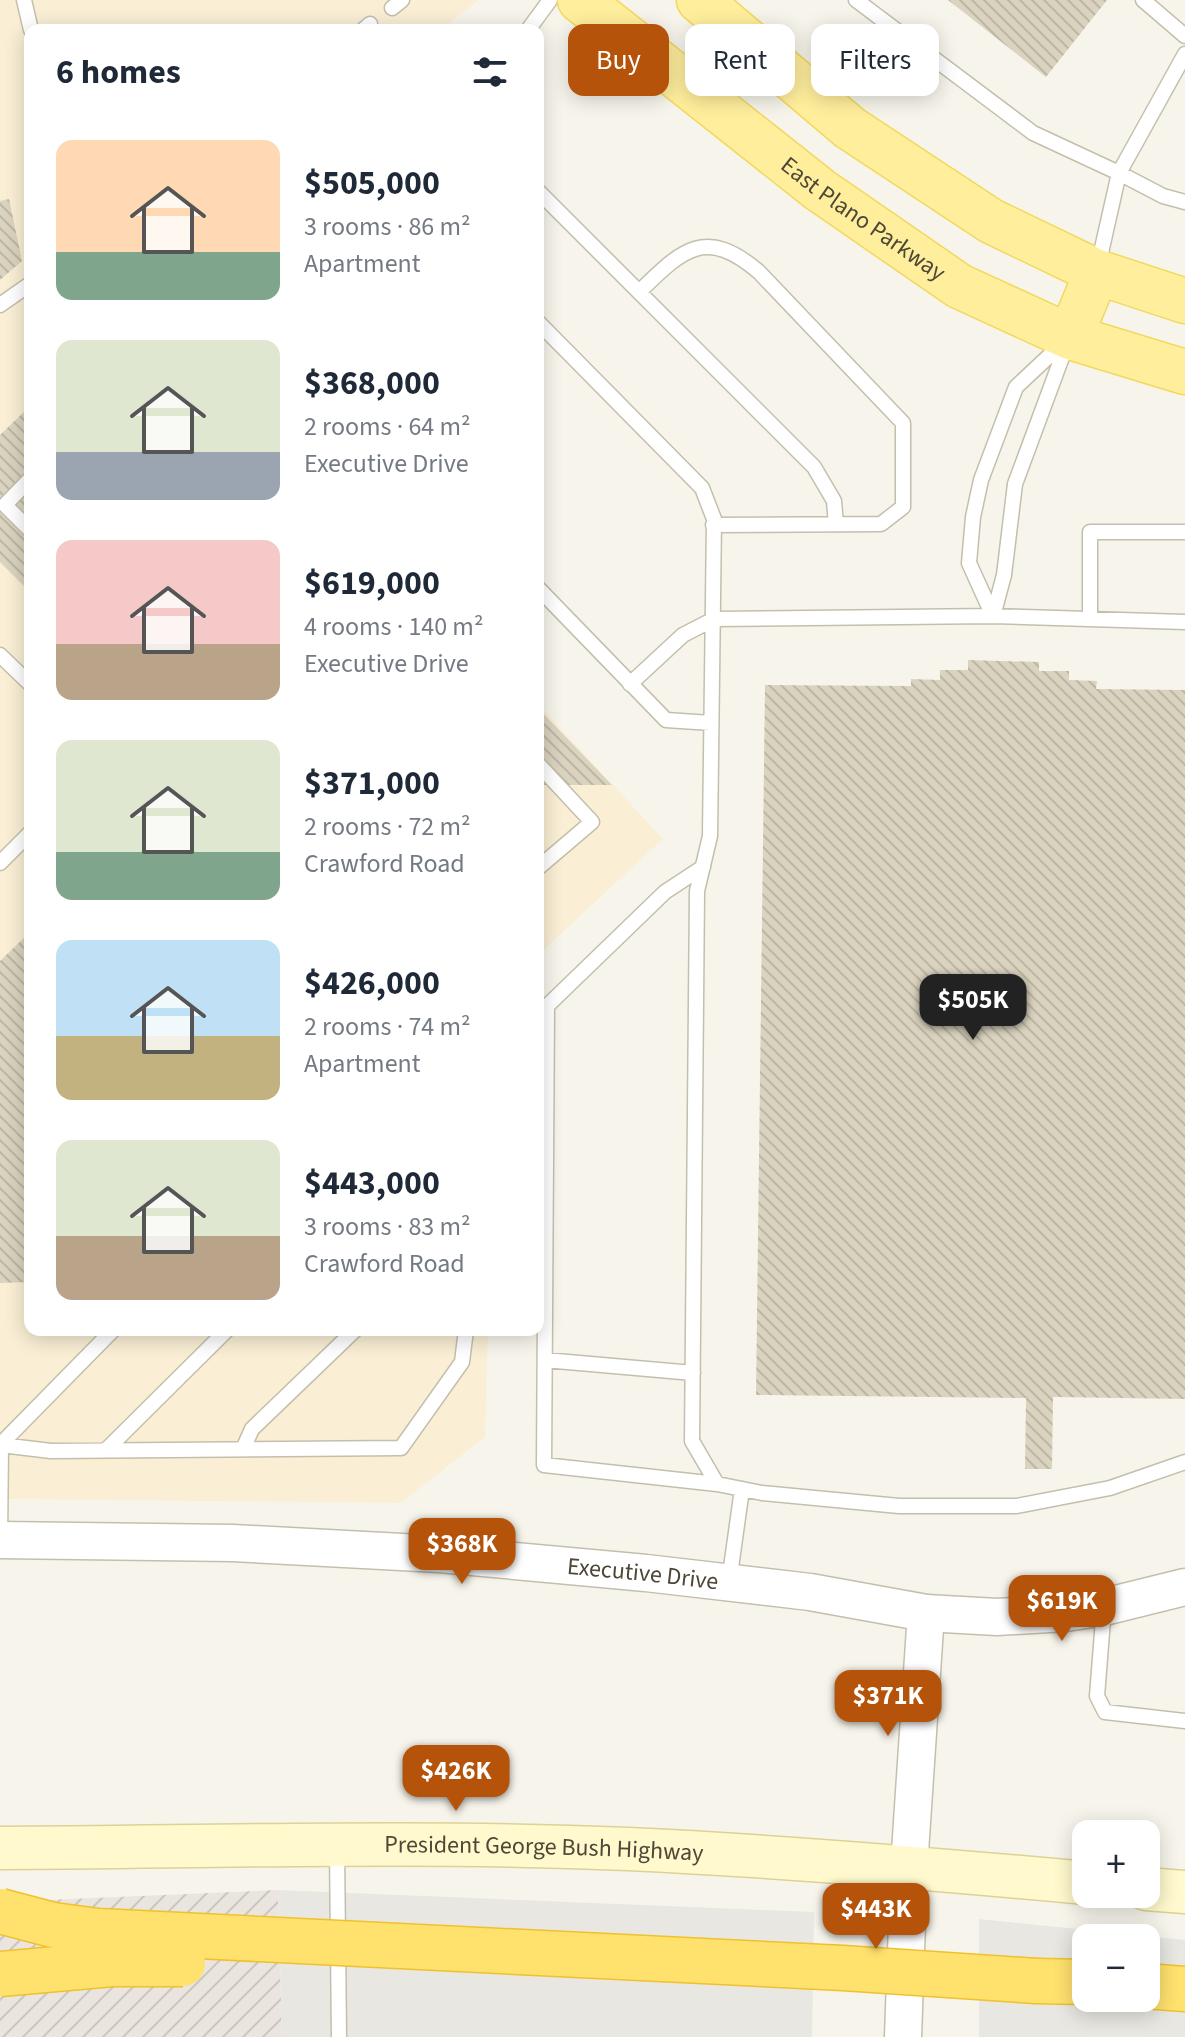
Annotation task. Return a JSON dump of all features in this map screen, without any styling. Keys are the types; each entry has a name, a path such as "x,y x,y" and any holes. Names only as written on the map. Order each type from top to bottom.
{"highway":[{"path":"0,1911 53,1925 98,1931 843,1968 1037,1981"},
{"path":"0,1974 87,1965 135,1964 689,1986 1072,1982"},
{"path":"1160,1987 1185,1989"}],"main road":[{"name":"East Plano Parkway","path":"580,0 820,190 959,286 1070,337 1185,372"},
{"path":"699,0 850,128 991,221 1097,272 1185,301"},
{"path":"1070,337 1097,272"},
{"name":"President George Bush Highway","path":"0,1848 337,1846 626,1849 909,1867 1072,1882"},
{"path":"1160,1890 1185,1892"}],"street":[{"name":"Executive Drive","path":"0,1540 233,1543 439,1554 729,1582 810,1592 926,1613 997,1617 1066,1613 1104,1607 1185,1587"},
{"path":"903,2037 909,1867 926,1613"}],"lane":[{"path":"24,0 30,24"},
{"path":"532,24 550,0"},
{"path":"856,0 1033,133 1163,196 1185,202"},
{"path":"1143,0 1185,36"},
{"path":"1097,272 1119,173 1185,54"},
{"path":"544,197 814,467 834,501 836,524"},
{"path":"639,292 672,260 694,248 717,248 739,255 759,272 903,423 903,507 881,524 713,525"},
{"path":"0,305 24,288"},
{"path":"544,328 702,488 713,525 710,836 697,891 692,1441 717,1484"},
{"path":"993,616 969,563 973,517 981,480 1016,387 1070,337"},
{"path":"993,616 1004,575 1015,484 1070,337"},
{"path":"24,485 5,505 24,524"},
{"path":"1090,619 1090,532 1185,532"},
{"path":"544,594 666,720 711,723"},
{"path":"630,684 683,635 714,619 993,616 1185,622"},
{"path":"0,655 24,678"},
{"path":"544,770 592,822 544,863"},
{"path":"0,863 24,839"},
{"path":"703,867 665,892 547,1006 544,1465 717,1484 762,1493 899,1506 1017,1506 1110,1488 1185,1462"},
{"path":"0,1540 0,1445 107,1336"},
{"path":"105,1451 221,1336"},
{"path":"243,1449 252,1429 349,1336"},
{"path":"0,1445 51,1451 401,1448 462,1362 465,1336"},
{"path":"545,1360 693,1373"},
{"path":"729,1582 742,1489"},
{"path":"1104,1607 1097,1696 1105,1712 1185,1721"},
{"path":"337,1846 339,2037"}],"shaded area":[{"path":"0,0 479,0 448,24 24,24 24,1336 488,1336 485,1437 401,1503 0,1499"},
{"path":"544,710 663,839 544,949"},
{"path":"278,1890 282,2037 0,2037 0,1902"},
{"path":"278,1890 814,1912 812,2037 282,2037"},
{"path":"979,1919 1072,1928 1072,2012 1160,2012 1160,1937 1185,1940 1185,2037 979,2037"}],"building":[{"path":"948,0 1107,0 1046,77"},
{"path":"9,199 22,261 0,280 0,201"},
{"path":"24,412 24,586 0,562 0,435"},
{"path":"968,660 1039,662 1039,671 1069,671 1069,680 1097,681 1096,689 1185,690 1185,1399 1053,1397 1052,1469 1025,1469 1026,1398 756,1395 765,685 911,686 911,679 940,680 940,670 968,670"},
{"path":"544,714 612,785 544,785"},
{"path":"24,938 24,1282 0,1283 0,961"}]}
